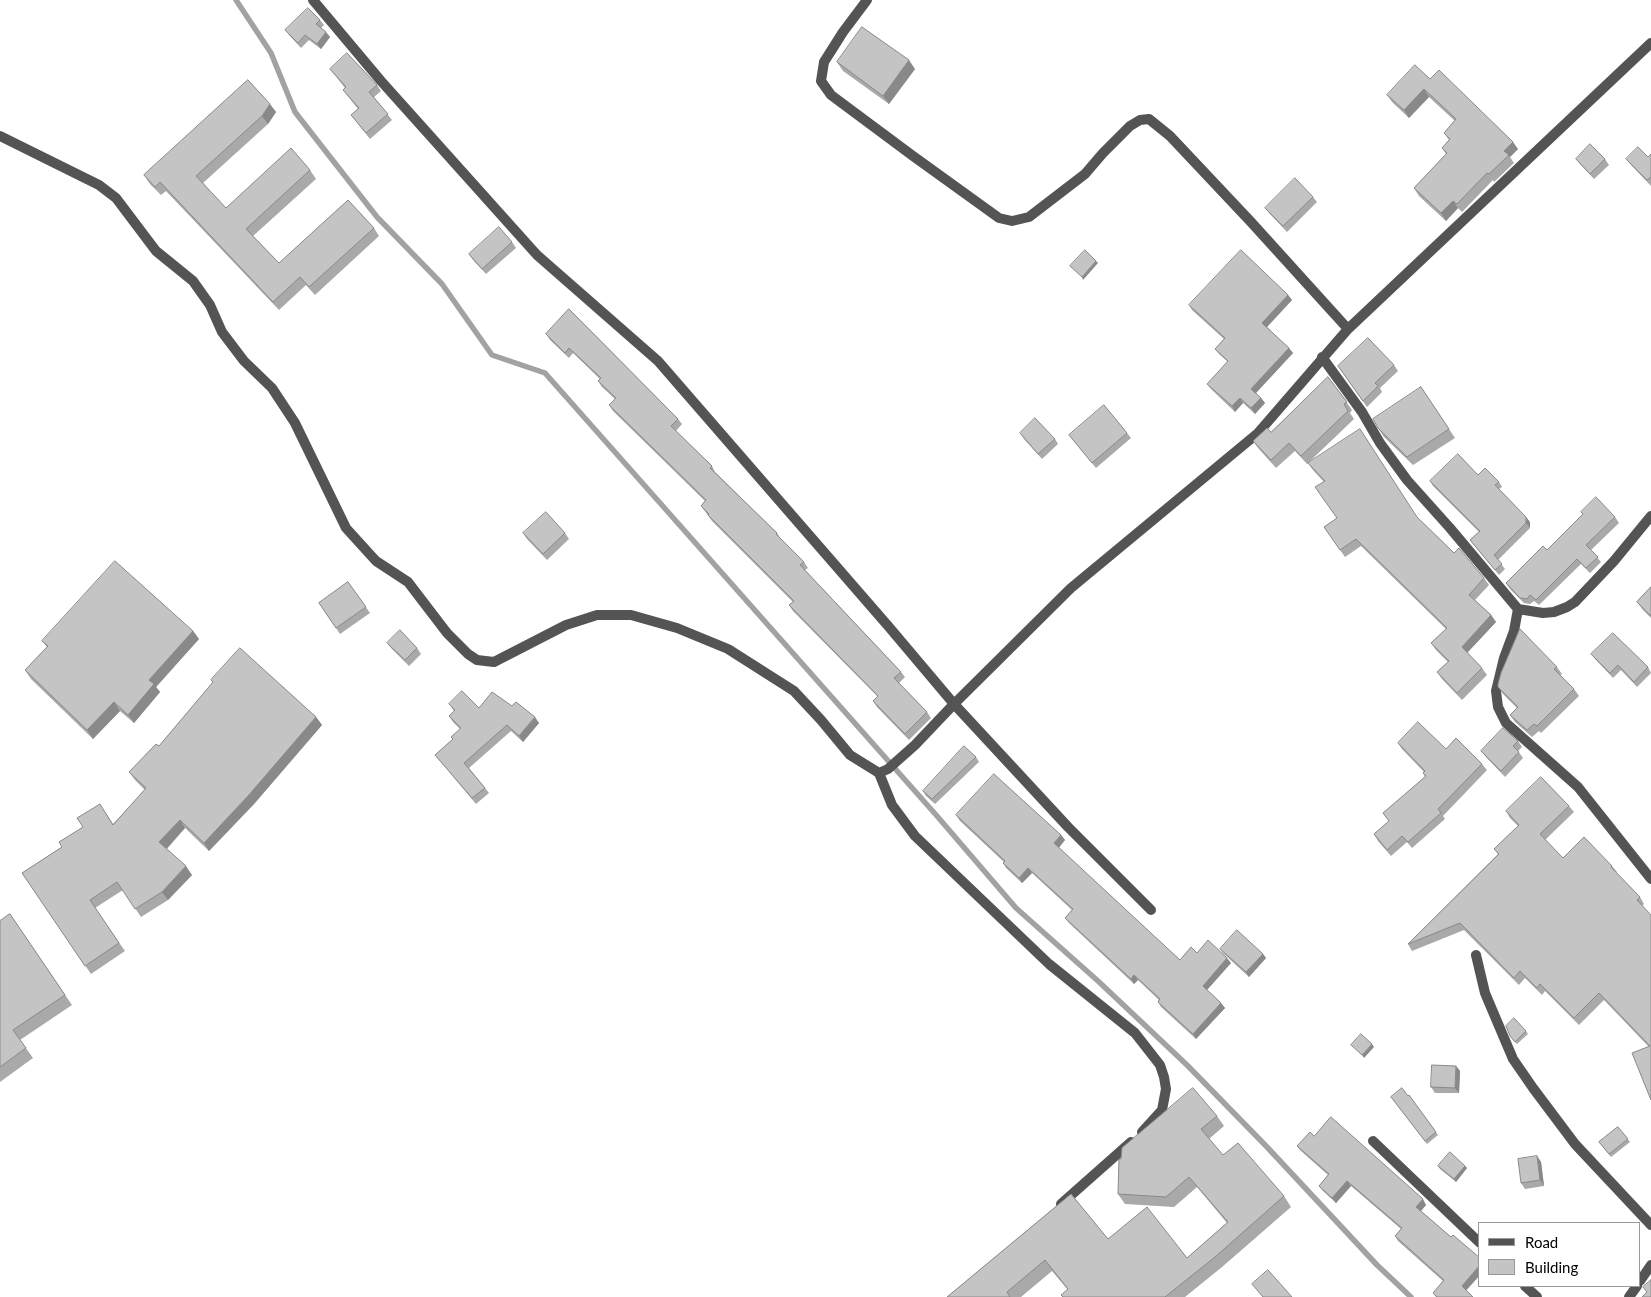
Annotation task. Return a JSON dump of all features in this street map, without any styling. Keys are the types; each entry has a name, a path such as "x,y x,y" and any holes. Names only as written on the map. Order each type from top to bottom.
{"street":[{"path":"313,0 381,81 537,255 658,361 954,704 1068,827 1151,910"},
{"path":"867,0 824,62 821,81 831,95 1000,218 1012,221 1029,217 1085,174 1130,126 1140,120 1148,119 1170,136 1348,329"},
{"path":"883,771 915,745 1071,588 1258,433 1348,329 1651,44"},
{"path":"0,136 99,185 116,198 156,251 193,281 210,305 222,332 244,361 272,388 295,423 346,528 376,561 408,582 447,633 468,654 477,660 494,662 566,625 597,615 631,616 677,628 728,649 794,691 850,755 883,771 892,805 915,836 1049,964 1134,1033 1160,1065 1166,1089 1162,1110 1150,1125 1051,1212"},
{"path":"1322,357 1362,412 1380,443 1407,480 1518,609 1543,613 1554,612 1576,602 1614,561 1651,516"},
{"path":"1518,609 1514,631 1504,658 1496,690 1498,707 1506,723 1578,787 1651,879"},
{"path":"1476,956 1485,993 1513,1059 1575,1144 1651,1225"},
{"path":"1373,1141 1478,1241"},
{"path":"1641,1280 1651,1265"},
{"path":"1526,1287 1537,1297"}],"building":[{"path":"308,8 320,20 316,24 326,32 317,44 305,35 298,43 285,30"},
{"path":"862,27 909,60 883,96 837,62"},
{"path":"347,53 377,85 369,92 388,114 366,133 351,115 359,108 343,90 346,87 330,69"},
{"path":"1415,65 1430,79 1439,70 1513,142 1504,151 1509,155 1489,174 1487,173 1457,204 1453,201 1441,213 1414,188 1447,153 1442,148 1450,139 1444,133 1456,119 1424,89 1404,110 1387,95"},
{"path":"248,80 270,104 262,116 196,176 226,208 291,148 310,170 246,229 279,263 348,200 374,228 309,287 300,277 273,302 160,182 155,187 144,175"},
{"path":"1590,144 1605,159 1590,174 1576,159"},
{"path":"1638,147 1648,157 1651,154 1651,177 1647,180 1626,159"},
{"path":"1295,178 1313,197 1283,226 1265,208"},
{"path":"499,227 512,242 482,269 469,254"},
{"path":"1085,250 1096,261 1082,277 1070,266"},
{"path":"1241,250 1288,295 1262,323 1289,348 1251,389 1261,398 1251,408 1240,398 1232,406 1207,384 1228,361 1215,349 1225,338 1189,305"},
{"path":"569,309 678,419 671,426 712,466 710,468 777,533 804,562 800,565 901,672 894,678 927,712 905,734 873,701 878,696 789,605 794,601 708,515 701,506 706,500 609,405 616,398 598,381 601,378 569,348 565,353 546,334"},
{"path":"1368,338 1394,365 1375,383 1378,386 1363,401 1338,366"},
{"path":"1328,377 1347,402 1344,404 1348,411 1301,456 1289,443 1271,460 1253,441 1267,428 1271,432"},
{"path":"1421,387 1449,429 1407,457 1378,428 1373,419"},
{"path":"1104,405 1127,433 1092,463 1069,435"},
{"path":"1035,418 1055,439 1038,454 1020,433"},
{"path":"1360,429 1417,517 1454,553 1459,548 1484,578 1469,595 1491,615 1462,647 1482,668 1457,693 1437,672 1449,661 1431,643 1447,628 1356,539 1340,550 1324,527 1337,518 1315,487 1325,481 1308,463"},
{"path":"1458,454 1478,475 1485,468 1499,482 1495,485 1526,517 1526,523 1494,555 1502,564 1495,570 1470,540 1480,531 1430,481"},
{"path":"1596,497 1615,517 1586,545 1598,557 1586,568 1577,559 1536,600 1530,595 1527,599 1520,598 1506,583 1543,546 1547,550 1583,514 1581,512"},
{"path":"546,512 565,533 543,554 523,533"},
{"path":"115,561 193,631 149,680 154,684 128,715 114,702 87,730 25,670 48,646 42,641"},
{"path":"348,582 366,607 336,628 319,603"},
{"path":"1651,587 1651,616 1637,602"},
{"path":"1520,629 1557,667 1554,669 1574,689 1537,726 1534,724 1527,730 1510,715 1518,707 1498,687 1501,673"},
{"path":"400,630 417,648 405,660 387,643"},
{"path":"1613,633 1648,667 1634,682 1618,665 1610,673 1591,654"},
{"path":"240,648 316,717 248,796 204,843 180,820 159,842 186,866 162,892 135,909 117,882 90,900 119,943 85,966 22,873 62,847 59,842 83,827 77,818 100,804 113,825 146,788 129,772 156,744 159,746 213,682 211,680"},
{"path":"462,691 479,708 492,692 512,706 516,702 535,717 519,736 507,725 464,763 485,788 472,798 435,755 453,739 451,737 461,728 449,716 455,710 449,704"},
{"path":"1418,722 1446,749 1456,738 1482,764 1438,809 1441,813 1408,842 1402,836 1387,850 1374,834 1389,821 1383,813 1426,776 1423,773 1425,771 1398,743"},
{"path":"1503,728 1518,741 1513,746 1519,752 1501,771 1481,751"},
{"path":"964,746 976,757 932,799 923,791"},
{"path":"994,774 1061,835 1054,843 1180,960 1191,947 1197,953 1208,940 1227,958 1203,986 1221,1003 1193,1034 1158,1002 1160,999 1134,975 1131,979 1065,918 1073,909 1028,868 1019,878 1003,863 1005,861 956,815"},
{"path":"1541,777 1569,806 1540,834 1563,858 1584,837 1640,897 1637,900 1651,915 1651,1100 1632,1053 1650,1046 1599,993 1574,1018 1540,984 1537,988 1520,971 1514,978 1460,923 1408,944 1499,854 1494,849 1519,825 1506,811"},
{"path":"10,914 65,995 13,1030 26,1048 0,1067 0,921"},
{"path":"1237,930 1263,954 1246,972 1220,949"},
{"path":"1514,1018 1526,1031 1515,1042 1506,1026"},
{"path":"1361,1034 1372,1044 1362,1055 1351,1045"},
{"path":"1432,1065 1456,1066 1455,1088 1431,1087"},
{"path":"1193,1088 1217,1116 1201,1129 1223,1155 1238,1143 1284,1196 1215,1257 1165,1297 1063,1297 1061,1295 1068,1289 1045,1260 1007,1292 1010,1297 947,1297 1071,1194 1108,1239 1147,1207 1187,1258 1228,1222 1189,1177 1166,1197 1118,1194 1119,1159 1121,1159 1122,1148"},
{"path":"1402,1088 1436,1132 1425,1141 1391,1097"},
{"path":"1331,1117 1423,1199 1416,1207 1451,1237 1453,1235 1478,1256 1478,1267 1462,1286 1473,1297 1437,1297 1433,1293 1444,1280 1395,1236 1402,1228 1347,1181 1332,1198 1319,1186 1329,1174 1297,1146 1310,1132 1314,1136"},
{"path":"1618,1127 1628,1139 1609,1154 1599,1142"},
{"path":"1450,1152 1465,1166 1454,1179 1438,1166"},
{"path":"1537,1156 1540,1180 1521,1183 1518,1159"},
{"path":"1268,1270 1292,1297 1263,1297 1252,1284"},
{"path":"1651,1280 1651,1297 1642,1297 1647,1292 1643,1287"}],"waterway":[{"path":"236,0 271,53 295,112 377,217 442,284 492,355 545,373 1016,908 1098,981 1187,1065 1267,1147 1377,1265 1411,1297"}]}
